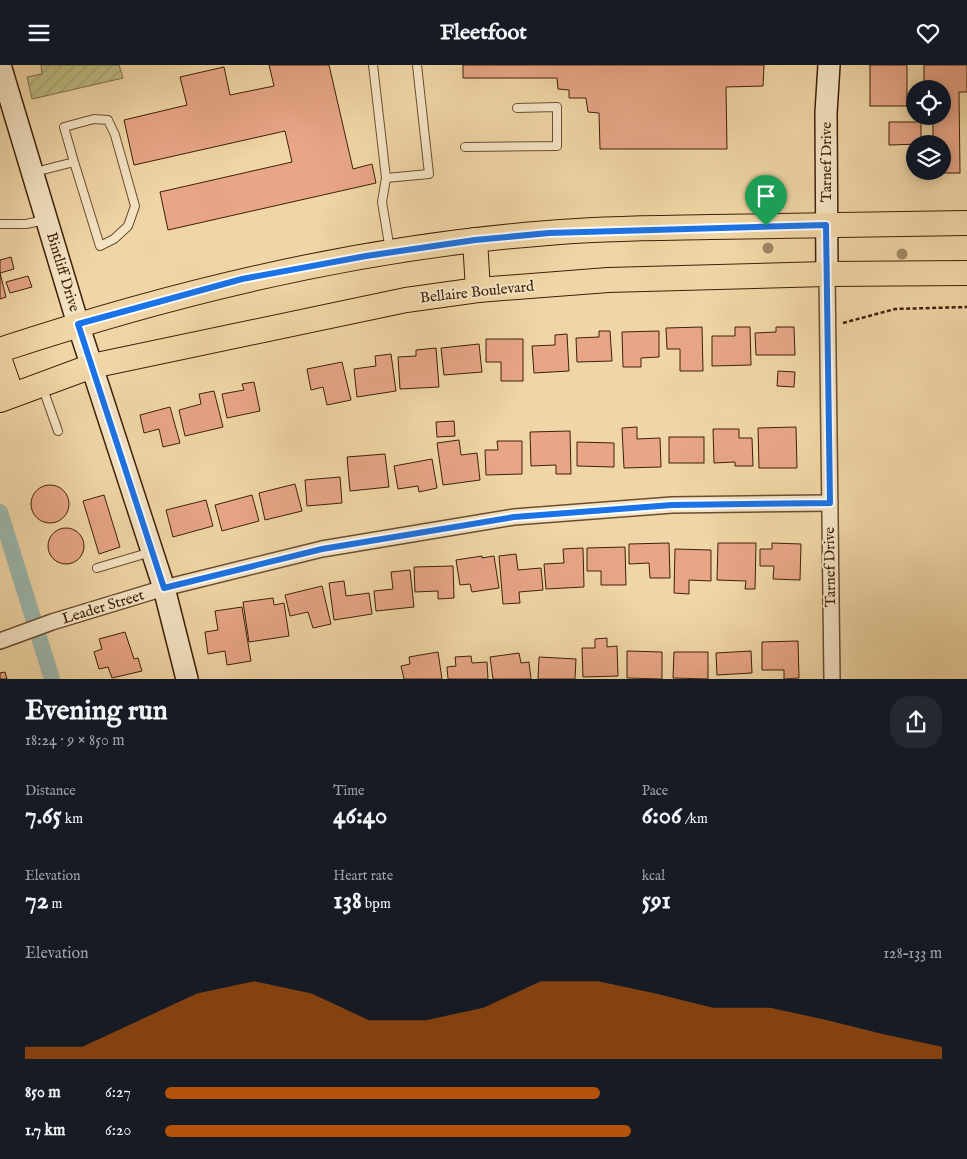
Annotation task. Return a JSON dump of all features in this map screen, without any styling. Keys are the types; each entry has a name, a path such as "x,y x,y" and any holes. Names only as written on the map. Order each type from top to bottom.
{"main road":[{"path":"0,349 78,324 242,279 390,252 475,240 549,233 967,223"},
{"path":"475,240 478,290"},
{"name":"Bellaire Boulevard","path":"6,397 92,366 406,300 478,290 608,280 827,274 967,273"},
{"path":"0,361 6,397"}],"street":[{"name":"Bintliff Drive","path":"0,65 78,324 164,588 187,679"},
{"name":"Tarnef Drive","path":"829,65 826,113 826,225 832,679"},
{"name":"Leader Street","path":"0,641 52,622 164,588 322,549 514,517 672,505 830,503"}],"lane":[{"path":"373,65 386,178 382,203 390,252"},
{"path":"386,178 429,174 417,65"},
{"path":"464,147 557,146 557,107 517,108"},
{"path":"94,119 108,120 115,135 135,206 128,226 114,239 100,246 88,208 74,161 64,127 94,119"},
{"path":"33,173 74,161"},
{"path":"0,224 26,224 47,219"},
{"path":"41,384 58,431"},
{"path":"97,568 152,551"}],"path":[{"path":"827,323 850,323 895,309 967,307"}],"shaded area":[{"path":"41,65 119,65 123,78 32,99 27,77 42,74"}],"building":[{"path":"269,65 329,65 353,169 372,164 376,183 168,230 160,192 292,162 285,131 134,165 124,120 187,105 180,77 224,67 230,95 274,86"},
{"path":"463,65 764,65 763,86 726,87 727,149 600,149 599,113 588,112 586,98 569,98 569,90 558,89 557,78 463,78"},
{"path":"870,65 907,65 906,106 870,106"},
{"path":"924,65 967,65 967,92 959,92 960,173 951,173 951,135 933,135 933,125 951,125 951,80 924,80"},
{"path":"889,122 906,122 906,125 921,125 921,135 906,135 906,144 889,145"},
{"path":"11,257 14,269 0,273 0,260"},
{"path":"0,273 6,297 0,299"},
{"path":"28,276 32,287 10,293 6,282"},
{"path":"702,327 703,371 680,371 680,349 667,349 666,328"},
{"path":"735,327 750,327 751,365 712,366 712,336 735,336"},
{"path":"776,327 794,327 795,355 756,355 755,333 776,332"},
{"path":"599,331 610,331 612,361 577,362 576,338 599,337"},
{"path":"659,331 659,357 641,358 641,367 623,367 622,332"},
{"path":"567,334 569,371 534,373 532,346 555,345 555,335"},
{"path":"486,339 523,339 523,381 501,381 501,362 486,362"},
{"path":"479,344 482,372 444,375 441,348"},
{"path":"436,348 439,387 400,389 398,357 416,356 416,350"},
{"path":"391,354 396,391 357,397 354,369 376,366 375,356"},
{"path":"342,362 351,400 327,405 323,387 311,390 307,369"},
{"path":"778,371 795,372 794,387 777,386"},
{"path":"254,382 260,411 227,418 222,394 244,390 242,384"},
{"path":"214,391 223,427 185,436 179,410 201,404 199,394"},
{"path":"170,407 180,443 163,447 159,429 144,433 140,415"},
{"path":"454,421 455,436 437,437 436,422"},
{"path":"637,427 637,439 660,438 661,467 624,468 622,428"},
{"path":"796,427 797,468 759,468 758,428"},
{"path":"713,429 739,429 739,438 752,438 753,466 735,466 735,462 714,463"},
{"path":"570,431 571,474 556,474 556,465 531,466 530,432"},
{"path":"669,437 704,437 704,463 669,463"},
{"path":"459,440 461,455 477,453 480,480 443,485 437,443"},
{"path":"497,441 522,441 522,474 486,475 485,450 498,450"},
{"path":"577,442 614,443 614,467 577,466"},
{"path":"385,454 389,487 350,491 347,457"},
{"path":"432,459 437,488 419,492 418,486 398,489 394,466"},
{"path":"340,477 342,503 307,506 305,480"},
{"path":"295,484 302,511 265,520 259,493"},
{"path":"50,485 64,490 69,504 64,518 50,523 36,518 31,504 36,490"},
{"path":"104,495 120,547 99,554 83,501"},
{"path":"252,495 259,521 222,531 215,505"},
{"path":"206,500 213,526 173,537 166,510"},
{"path":"66,528 73,529 79,533 83,539 83,553 79,559 73,563 66,564 59,563 53,559 49,553 48,546 49,539 53,533 59,529"},
{"path":"669,543 670,578 650,578 649,563 629,564 629,544"},
{"path":"718,543 756,543 755,589 745,589 746,581 717,580"},
{"path":"772,543 801,544 800,580 773,579 774,566 760,566 760,549 772,549"},
{"path":"625,547 626,585 601,585 601,571 587,571 587,548"},
{"path":"583,548 584,587 546,589 544,564 564,563 563,549"},
{"path":"675,549 711,550 711,581 689,580 689,594 674,593"},
{"path":"516,554 518,570 541,568 543,590 519,592 520,603 503,604 499,556"},
{"path":"482,556 482,558 494,556 499,588 472,592 470,584 460,585 456,560"},
{"path":"453,566 454,598 438,599 438,591 415,592 414,567"},
{"path":"410,570 414,607 376,611 374,591 393,589 391,572"},
{"path":"344,581 346,596 369,593 372,614 334,620 329,583"},
{"path":"322,586 331,624 313,628 308,612 290,616 285,595"},
{"path":"273,598 274,605 284,603 289,636 249,642 243,602"},
{"path":"242,607 251,661 227,665 225,651 208,654 205,632 218,630 215,611"},
{"path":"125,632 134,659 138,658 142,671 112,678 108,667 99,669 94,652 102,649 99,639"},
{"path":"607,638 607,647 617,646 618,676 583,677 582,648 595,648 595,639"},
{"path":"798,641 799,678 784,679 784,670 762,670 762,642"},
{"path":"627,651 662,652 662,679 627,678"},
{"path":"751,651 752,673 717,675 716,653"},
{"path":"438,652 442,679 404,679 401,666 410,664 409,657"},
{"path":"674,652 708,652 708,679 673,678"},
{"path":"519,653 521,663 529,662 531,679 493,679 490,657"},
{"path":"471,656 472,663 487,662 488,679 448,679 447,667 456,666 455,657"},
{"path":"539,657 576,659 575,679 538,679"},
{"path":"5,672 7,679 0,679 0,673"}],"waterway":[{"path":"0,512 52,679"}],"route":[{"path":"826,225 830,503 672,505 514,517 322,549 164,588 78,324 242,279 366,256 475,240 549,233 766,226 826,225"}]}
